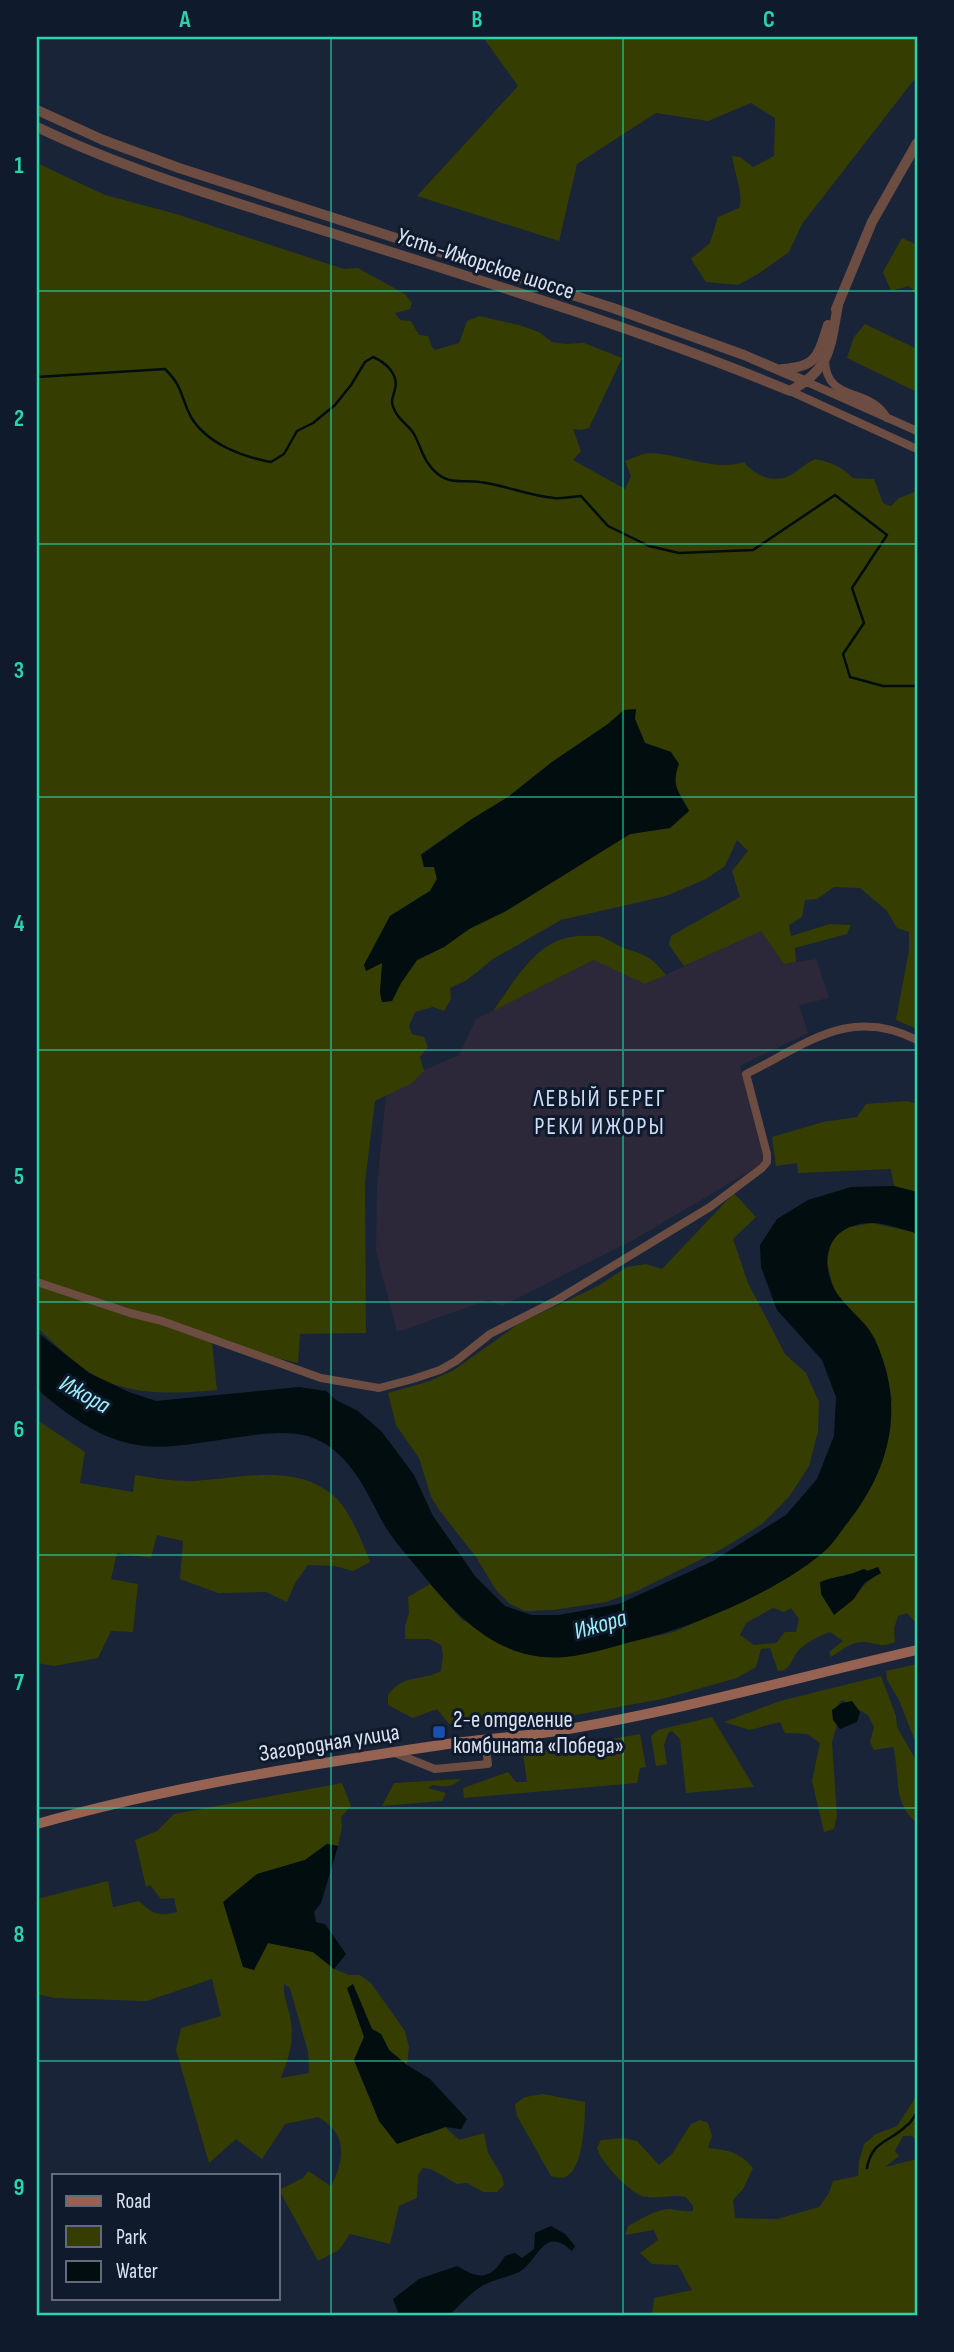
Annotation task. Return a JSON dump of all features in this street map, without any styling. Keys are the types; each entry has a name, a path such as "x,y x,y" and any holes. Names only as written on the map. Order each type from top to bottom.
{"main road":[{"name":"Загородная улица","path":"37,1824 184,1787 395,1753 562,1730 654,1712 917,1650"}],"street":[{"name":"Усть-Ижорское шоссе","path":"37,110 103,140 179,167 601,304 781,369 917,431"},
{"name":"Усть-Ижорское шоссе","path":"37,127 98,155 175,182 694,352 790,391 917,449"},
{"path":"781,369 802,368 815,360 872,222 917,143"},
{"path":"790,391 807,382 825,360 838,305"},
{"name":"Усть-Ижорское шоссе","path":"825,360 825,372 833,385 881,407 887,418"},
{"path":"37,1282 130,1314 162,1321 321,1378 379,1388 404,1382 440,1370 456,1361 489,1334 556,1300 710,1207 762,1168 767,1162 767,1154 746,1074 822,1034 844,1028 875,1025 917,1040"},
{"path":"395,1753 435,1769 488,1764 485,1740"}],"shaded area":[{"path":"761,930 784,964 816,959 829,998 799,1005 808,1033 740,1066 765,1152 762,1164 635,1239 502,1306 488,1300 397,1332 376,1251 377,1185 387,1086 459,1055 476,1019 595,960 646,984"}],"green space":[{"path":"483,37 917,37 917,76 802,224 789,252 738,285 706,282 691,259 710,243 718,217 739,208 740,190 732,156 740,157 753,167 774,156 775,118 751,103 708,121 656,113 577,164 559,241 417,196 518,86"},
{"path":"37,163 105,195 173,213 344,269 358,268 405,294 412,303 410,309 395,313 400,320 411,321 419,335 428,336 435,350 459,343 467,321 479,316 539,332 552,342 584,343 622,358 589,428 573,429 581,451 573,460 625,489 631,476 625,461 651,453 710,464 733,465 744,462 759,475 772,479 785,478 815,459 821,460 840,468 853,478 874,479 883,503 891,506 899,498 917,491 917,1029 896,1020 909,950 909,932 897,928 887,911 860,888 834,887 817,899 805,900 802,917 789,925 791,936 830,924 851,925 847,934 795,948 796,962 784,964 761,931 684,966 669,945 671,936 740,897 732,871 748,851 737,840 725,866 706,879 666,896 561,920 493,959 467,980 450,988 451,999 444,1011 433,1007 415,1012 409,1026 412,1034 424,1037 428,1047 420,1057 424,1071 412,1083 375,1101 365,1182 366,1333 300,1334 298,1363 212,1342 217,1390 166,1393 133,1389 101,1379 86,1370 37,1328","holes":["624,710 635,719 645,743 671,752 676,787 689,810 670,828 630,834 506,911 417,960 392,1001 382,1002 380,992 383,962 366,971 364,965 390,916 430,891 437,879 434,867 421,854 508,797"]},
{"path":"902,238 917,245 917,294 909,286 891,291 883,272"},
{"path":"865,324 917,349 917,392 847,358 854,337"},
{"path":"599,936 647,957 666,975 645,984 594,960 493,1011 526,966 546,947 571,937"},
{"path":"907,1101 917,1104 917,1192 894,1186 891,1169 798,1173 797,1163 776,1166 772,1137 823,1122 857,1117 866,1104"},
{"path":"734,1193 756,1217 733,1239 748,1283 785,1354 806,1373 819,1402 818,1432 809,1466 789,1497 762,1524 722,1549 637,1591 606,1602 553,1610 525,1611 510,1604 496,1590 476,1557 431,1497 419,1458 396,1425 388,1393 430,1381 454,1370 520,1323 598,1286 627,1267 646,1264 662,1269"},
{"path":"872,1223 917,1235 917,1624 907,1613 898,1616 894,1628 895,1642 881,1645 858,1642 831,1657 829,1652 843,1641 830,1632 803,1646 786,1669 778,1671 770,1648 761,1649 756,1667 737,1678 662,1699 548,1720 506,1719 449,1724 437,1709 413,1718 388,1705 388,1695 400,1684 441,1671 441,1645 430,1639 405,1639 409,1613 408,1597 430,1584 462,1620 564,1657 674,1632 744,1600 793,1573 828,1547 892,1400 875,1339 834,1290 827,1263 831,1240 845,1228","holes":["863,1569 881,1573 870,1580 843,1608 830,1578 843,1578","773,1608 784,1612 791,1608 799,1619 796,1632 785,1632 776,1643 754,1645 740,1635 746,1623"]},
{"path":"37,1420 85,1452 80,1483 133,1492 135,1475 188,1481 264,1475 301,1479 318,1485 334,1496 345,1509 370,1562 353,1571 334,1566 308,1565 295,1583 287,1602 266,1592 218,1593 180,1579 183,1541 157,1535 151,1558 117,1553 111,1579 138,1584 133,1632 111,1631 98,1658 54,1666 37,1663"},
{"path":"917,1664 917,1746 899,1700 887,1680 886,1671"},
{"path":"881,1676 896,1716 897,1727 917,1762 917,1823 903,1806 900,1797 893,1747 874,1750 870,1742 874,1727 868,1715 842,1700 835,1709 837,1725 832,1742 837,1816 834,1829 824,1832 812,1781 820,1743 807,1734 785,1733 780,1722 750,1730 724,1722 780,1701"},
{"path":"712,1717 754,1787 686,1793 680,1739 672,1731 668,1733 664,1745 667,1764 656,1766 651,1736 658,1730"},
{"path":"640,1734 646,1767 640,1768 637,1783 464,1798 463,1788 508,1772 516,1782 527,1782 523,1754"},
{"path":"461,1779 451,1785 433,1785 428,1788 446,1793 442,1801 382,1806 394,1783"},
{"path":"342,1783 351,1806 341,1817 338,1846 327,1844 305,1860 257,1874 254,1969 268,1943 313,1952 334,1969 349,1975 360,1975 371,1983 405,2031 409,2047 407,2065 389,2050 381,2034 372,2029 353,1985 364,2037 354,2060 379,2121 428,2134 445,2127 459,2140 484,2133 488,2153 502,2176 504,2185 497,2192 483,2192 467,2183 457,2184 431,2169 423,2168 418,2175 417,2198 399,2206 390,2244 350,2234 339,2250 318,2261 280,2190 303,2178 308,2171 331,2186 339,2166 341,2148 335,2131 328,2124 318,2117 285,2124 262,2159 236,2139 209,2163 176,2050 181,2028 221,2016 212,1979 147,2001 54,1998 37,1994 37,1899 108,1881 113,1907 139,1901 156,1913 177,1912 174,1898 161,1899 150,1885 146,1887 135,1840 157,1831 174,1814","holes":["284,1984 290,1988 308,2052 309,2073 281,2078 289,2056 292,2033"]},
{"path":"543,2094 585,2102 584,2132 579,2157 575,2167 562,2178 551,2176 517,2116 515,2104 525,2097"},
{"path":"917,2095 917,2141 912,2136 903,2136 895,2151 899,2156 885,2167 917,2159 917,2315 652,2315 654,2298 692,2290 678,2265 652,2264 640,2253 658,2240 654,2230 625,2235 628,2226 659,2211 693,2211 693,2206 686,2197 647,2197 636,2193 609,2168 597,2148 601,2140 623,2138 637,2141 659,2165 672,2154 691,2124 700,2120 708,2123 712,2136 708,2148 733,2153 753,2168 743,2189 733,2200 735,2218 777,2219 819,2207 829,2193 833,2181 858,2176 864,2144 876,2134 897,2126"}],"water":[{"path":"636,709 635,719 645,743 671,752 679,764 676,783 689,811 670,828 630,834 506,911 417,960 392,1001 382,1002 382,963 366,971 364,965 390,916 430,891 437,879 434,867 424,867 421,855 508,797 624,710"},
{"name":"Ижора","path":"894,1186 917,1192 917,1235 882,1224 859,1224 839,1234 828,1252 829,1275 834,1288 872,1334 885,1366 890,1389 891,1413 884,1458 863,1500 828,1548 810,1563 765,1591 686,1626 593,1652 565,1657 542,1657 500,1644 482,1633 448,1604 433,1587 390,1534 353,1471 334,1450 322,1442 300,1434 282,1433 192,1444 144,1446 114,1439 86,1426 37,1389 37,1332 89,1373 129,1392 156,1401 299,1387 326,1391 336,1400 358,1411 382,1432 414,1475 433,1516 475,1576 505,1606 531,1615 559,1615 619,1604 713,1561 786,1515 817,1479 834,1436 836,1397 822,1360 777,1310 761,1267 760,1245 777,1219 808,1200 851,1187"},
{"path":"878,1567 881,1573 864,1583 854,1599 834,1615 821,1594 820,1582"},
{"path":"852,1701 860,1712 857,1722 840,1729 833,1720 832,1710 842,1703"},
{"path":"327,1844 338,1846 321,1903 314,1912 316,1922 325,1924 346,1954 334,1969 313,1952 268,1943 254,1970 243,1967 223,1902 257,1874 305,1860"},
{"path":"353,1984 372,2029 381,2034 389,2050 430,2079 467,2119 461,2129 445,2127 397,2144 379,2121 354,2060 364,2037 347,1988"},
{"path":"551,2226 565,2234 575,2246 572,2251 563,2244 549,2242 522,2270 482,2286 449,2315 399,2315 393,2299 419,2279 457,2266 478,2275 489,2274 505,2256 515,2253 522,2258 534,2249 535,2233"}],"waterway":[{"path":"37,377 165,369 179,387 191,417 206,435 238,453 271,462 284,454 297,431 313,423 335,405 365,362 373,357 386,365 393,374 396,384 392,401 394,409 414,434 430,466 439,475 448,480 489,483 545,497 581,496 608,526 649,546 679,553 753,550 835,495 887,535 852,588 864,623 843,654 850,677 883,686 917,686"},
{"path":"867,2168 877,2147 900,2132 917,2112"}],"place":[{"name":"2-е отделение комбината «Победа»","path":"439,1732"}],"district":[{"name":"ЛЕВЫЙ БЕРЕГ РЕКИ ИЖОРЫ","path":"600,1112"}]}
